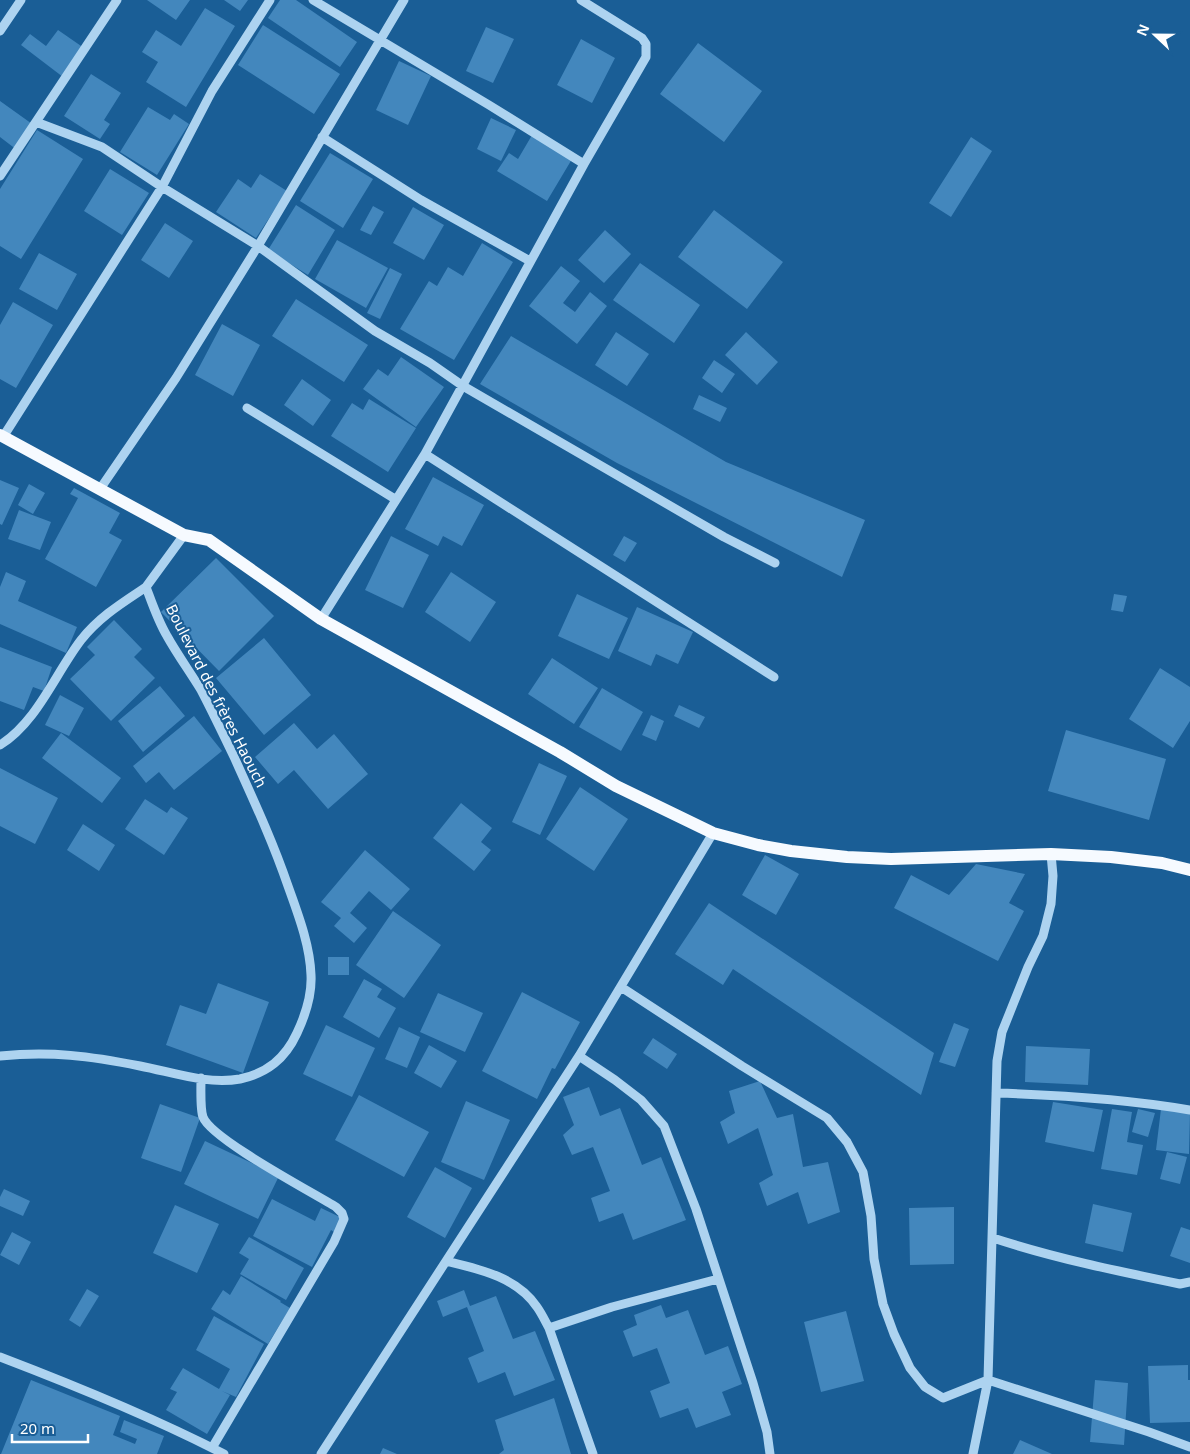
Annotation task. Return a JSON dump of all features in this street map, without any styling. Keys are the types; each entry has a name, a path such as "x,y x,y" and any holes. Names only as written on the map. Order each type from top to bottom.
{"main road":[{"path":"2,436 184,535 210,540 321,619 560,752 616,786 713,833 758,845 791,851 847,857 909,859 1051,854 1130,858 1190,870"}],"street":[{"path":"0,31 21,0"},
{"path":"0,176 117,0"},
{"path":"2,436 162,187 212,92 270,0"},
{"path":"313,0 584,164"},
{"path":"100,489 176,378 258,246 404,0"},
{"path":"321,619 425,454 530,261 646,56 647,48 642,38 581,0"},
{"path":"36,122 102,147 162,187 258,246 375,330 430,363 463,386 724,537 775,563"},
{"path":"322,137 421,200 530,261"},
{"path":"247,408 395,499"},
{"path":"425,454 774,677"},
{"path":"0,745 12,738 30,718 81,640 100,619 146,588 184,535"},
{"name":"Boulevard des frères Haouch","path":"0,1056 60,1053 201,1078 224,1081 240,1079 253,1075 280,1060 290,1047 306,1008 310,991 310,962 300,920 276,850 201,690 166,634 146,588"},
{"path":"321,1454 579,1056 713,833"},
{"path":"974,1454 988,1380 997,1061 1002,1032 1028,967 1043,936 1051,904 1054,876 1051,854"},
{"path":"621,987 742,1066 827,1118 847,1142 863,1172 871,1216 874,1259 883,1304 894,1334 910,1368 925,1387 943,1398 988,1380 1190,1447"},
{"path":"579,1056 641,1100 664,1126 696,1209 753,1383 767,1432 770,1454"},
{"path":"201,1078 203,1117 212,1129 244,1152 336,1207 344,1218 342,1226 320,1266 212,1448"},
{"path":"996,1093 1060,1095 1190,1110"},
{"path":"993,1238 1108,1270 1180,1284 1190,1282"},
{"path":"446,1261 484,1270 514,1285 536,1306 549,1328 593,1454"},
{"path":"549,1328 612,1307 718,1279"},
{"path":"0,1357 73,1386 224,1454"}],"building":[{"path":"147,0 190,0 176,20"},
{"path":"224,0 248,0 240,11"},
{"path":"280,0 296,0 357,42 340,67 268,18"},
{"path":"205,8 235,26 186,107 146,82 158,62 142,52 156,30 181,46"},
{"path":"263,25 340,74 314,114 238,65"},
{"path":"486,27 514,39 493,83 466,71"},
{"path":"58,30 84,48 63,77 21,45 30,34 46,46"},
{"path":"581,39 615,58 592,103 557,85"},
{"path":"698,43 762,91 724,142 660,94"},
{"path":"399,61 431,76 408,125 376,110"},
{"path":"91,74 121,93 104,120 110,124 100,139 64,116"},
{"path":"0,101 35,126 17,150 0,137"},
{"path":"148,107 170,120 174,114 189,124 157,175 120,152"},
{"path":"491,118 516,130 501,161 477,149"},
{"path":"37,130 83,159 21,259 0,246 0,189"},
{"path":"535,130 575,154 547,201 497,171 509,153 518,159"},
{"path":"971,137 992,151 951,217 929,203"},
{"path":"330,153 373,179 343,228 300,201"},
{"path":"110,169 149,193 122,235 84,211"},
{"path":"260,174 287,191 256,238 216,212 238,179 251,188"},
{"path":"296,205 335,230 308,275 268,250"},
{"path":"373,206 384,212 371,235 360,230"},
{"path":"413,207 444,225 424,260 393,243"},
{"path":"714,210 783,262 747,309 678,257"},
{"path":"165,223 193,241 169,278 141,260"},
{"path":"605,230 631,254 604,283 578,260"},
{"path":"337,240 388,268 366,308 315,279"},
{"path":"482,243 513,262 454,360 400,329 429,281 437,286 448,267 463,276"},
{"path":"39,253 77,274 57,310 19,289"},
{"path":"640,263 700,305 674,343 613,300"},
{"path":"561,266 580,281 563,303 575,312 590,292 607,306 577,344 529,306"},
{"path":"390,268 402,274 380,319 367,313"},
{"path":"296,299 368,345 344,382 272,336"},
{"path":"13,302 53,325 16,388 0,379 0,325"},
{"path":"222,324 260,345 233,396 195,375"},
{"path":"616,332 649,354 627,386 595,365"},
{"path":"746,332 778,362 757,385 725,355"},
{"path":"511,336 726,462 865,520 842,577 617,463 480,384"},
{"path":"401,357 444,387 416,427 363,389 378,369 388,376"},
{"path":"714,360 735,374 722,393 702,378"},
{"path":"302,379 331,400 313,426 284,405"},
{"path":"699,395 727,408 720,422 693,409"},
{"path":"369,399 416,428 388,472 331,436 352,403 363,410"},
{"path":"433,477 484,505 462,546 443,536 438,546 405,529"},
{"path":"0,480 19,488 2,525 0,524"},
{"path":"29,484 45,493 33,514 18,505"},
{"path":"74,488 120,513 109,533 122,540 96,587 45,559 78,498 70,494"},
{"path":"19,510 51,522 40,550 8,539"},
{"path":"391,536 429,555 403,608 365,590"},
{"path":"624,536 637,543 625,562 613,555"},
{"path":"216,558 274,616 219,671 161,612"},
{"path":"6,572 26,581 18,601 77,627 66,653 0,624 0,587"},
{"path":"451,572 496,602 470,642 425,612"},
{"path":"577,594 628,618 609,659 558,636"},
{"path":"1114,594 1127,596 1123,612 1111,610"},
{"path":"637,607 693,632 678,664 656,654 651,666 618,651"},
{"path":"114,620 142,649 134,657 155,678 111,721 70,679 95,655 87,647"},
{"path":"264,638 311,695 264,735 216,678"},
{"path":"0,647 52,667 44,691 33,687 24,710 0,701"},
{"path":"552,658 598,688 574,724 528,694"},
{"path":"1160,668 1190,687 1190,721 1173,748 1129,719"},
{"path":"160,686 185,716 143,752 118,721"},
{"path":"602,688 643,712 621,751 579,727"},
{"path":"60,695 84,708 69,736 45,725"},
{"path":"679,705 705,717 699,728 674,716"},
{"path":"651,715 664,721 656,741 642,735"},
{"path":"194,716 222,751 174,790 159,772 146,783 133,766"},
{"path":"294,723 317,749 334,734 368,774 328,809 294,770 278,784 255,757"},
{"path":"1066,730 1166,759 1149,820 1048,791"},
{"path":"61,733 121,778 102,803 42,758"},
{"path":"539,763 567,776 540,835 512,822"},
{"path":"0,768 58,798 35,844 0,826"},
{"path":"580,787 628,819 594,871 546,839"},
{"path":"145,799 167,813 171,807 188,818 164,855 125,829"},
{"path":"461,803 492,828 481,842 491,850 474,871 433,838"},
{"path":"83,824 115,845 99,871 67,850"},
{"path":"365,850 410,889 391,910 369,891 350,913 367,928 354,943 334,926 341,918 321,902"},
{"path":"765,855 799,874 776,915 742,895"},
{"path":"976,864 1025,874 1009,903 1024,911 998,961 894,908 911,875 949,895"},
{"path":"709,903 934,1053 921,1095 733,969 723,985 675,954"},
{"path":"393,911 441,945 404,998 356,965"},
{"path":"328,957 349,957 349,975 328,975"},
{"path":"364,979 382,989 377,997 396,1008 379,1038 343,1017"},
{"path":"218,983 269,1002 243,1073 166,1045 180,1005 206,1014"},
{"path":"522,992 580,1022 555,1069 552,1068 537,1099 482,1071"},
{"path":"438,993 483,1013 465,1052 420,1032"},
{"path":"954,1023 969,1029 955,1067 939,1062"},
{"path":"326,1025 375,1048 352,1097 303,1074"},
{"path":"399,1027 420,1037 407,1068 385,1059"},
{"path":"653,1038 677,1054 667,1069 643,1053"},
{"path":"429,1045 457,1061 441,1088 414,1073"},
{"path":"1026,1046 1090,1049 1088,1085 1025,1082"},
{"path":"760,1081 777,1118 793,1114 803,1167 828,1162 840,1212 808,1224 798,1192 767,1206 759,1183 773,1175 758,1128 728,1144 720,1122 735,1113 729,1091"},
{"path":"589,1087 600,1116 620,1108 642,1165 661,1157 686,1220 633,1240 623,1213 599,1222 591,1198 610,1191 593,1147 572,1155 563,1135 574,1125 563,1097"},
{"path":"359,1095 429,1132 404,1177 335,1140"},
{"path":"466,1101 510,1120 484,1180 441,1162"},
{"path":"1053,1102 1103,1110 1094,1152 1045,1142"},
{"path":"160,1104 200,1118 181,1172 141,1158"},
{"path":"1112,1109 1132,1112 1127,1142 1143,1145 1137,1175 1101,1169"},
{"path":"1138,1109 1155,1113 1148,1137 1132,1132"},
{"path":"1161,1109 1190,1113 1189,1154 1156,1150"},
{"path":"205,1141 279,1176 258,1219 184,1184"},
{"path":"1167,1152 1187,1157 1180,1184 1160,1179"},
{"path":"435,1167 472,1188 445,1238 407,1217"},
{"path":"4,1189 30,1201 23,1216 0,1206 0,1197"},
{"path":"272,1199 315,1221 321,1208 342,1218 334,1232 331,1230 312,1267 253,1236"},
{"path":"1093,1204 1132,1213 1123,1252 1085,1243"},
{"path":"175,1205 219,1224 197,1273 153,1253"},
{"path":"954,1207 954,1264 910,1265 909,1208"},
{"path":"1181,1227 1190,1230 1190,1263 1170,1256"},
{"path":"12,1232 31,1242 19,1265 0,1255"},
{"path":"249,1237 304,1268 286,1300 240,1274 249,1259 239,1253"},
{"path":"241,1276 290,1308 268,1344 211,1309 223,1290 230,1295"},
{"path":"87,1289 99,1296 80,1327 69,1320"},
{"path":"464,1290 470,1306 496,1296 513,1339 535,1331 555,1380 514,1396 505,1372 478,1383 468,1358 484,1351 467,1307 443,1317 437,1301"},
{"path":"661,1305 666,1318 688,1310 705,1355 728,1346 742,1384 722,1392 731,1415 696,1428 688,1408 660,1418 650,1391 670,1383 657,1348 633,1357 623,1331 637,1325 634,1315"},
{"path":"846,1311 864,1381 821,1392 804,1322"},
{"path":"214,1316 264,1344 236,1397 222,1391 230,1395 207,1434 166,1410 177,1392 170,1389 183,1368 219,1389 230,1369 196,1350"},
{"path":"1188,1365 1190,1422 1150,1423 1148,1366"},
{"path":"31,1380 120,1416 113,1435 135,1444 137,1439 120,1432 124,1420 164,1436 157,1454 1,1454"},
{"path":"1095,1380 1128,1383 1124,1445 1090,1442"},
{"path":"554,1398 571,1454 499,1454 504,1450 495,1420"},
{"path":"1020,1440 1052,1454 1013,1454"},
{"path":"383,1448 397,1454 380,1454"}]}
